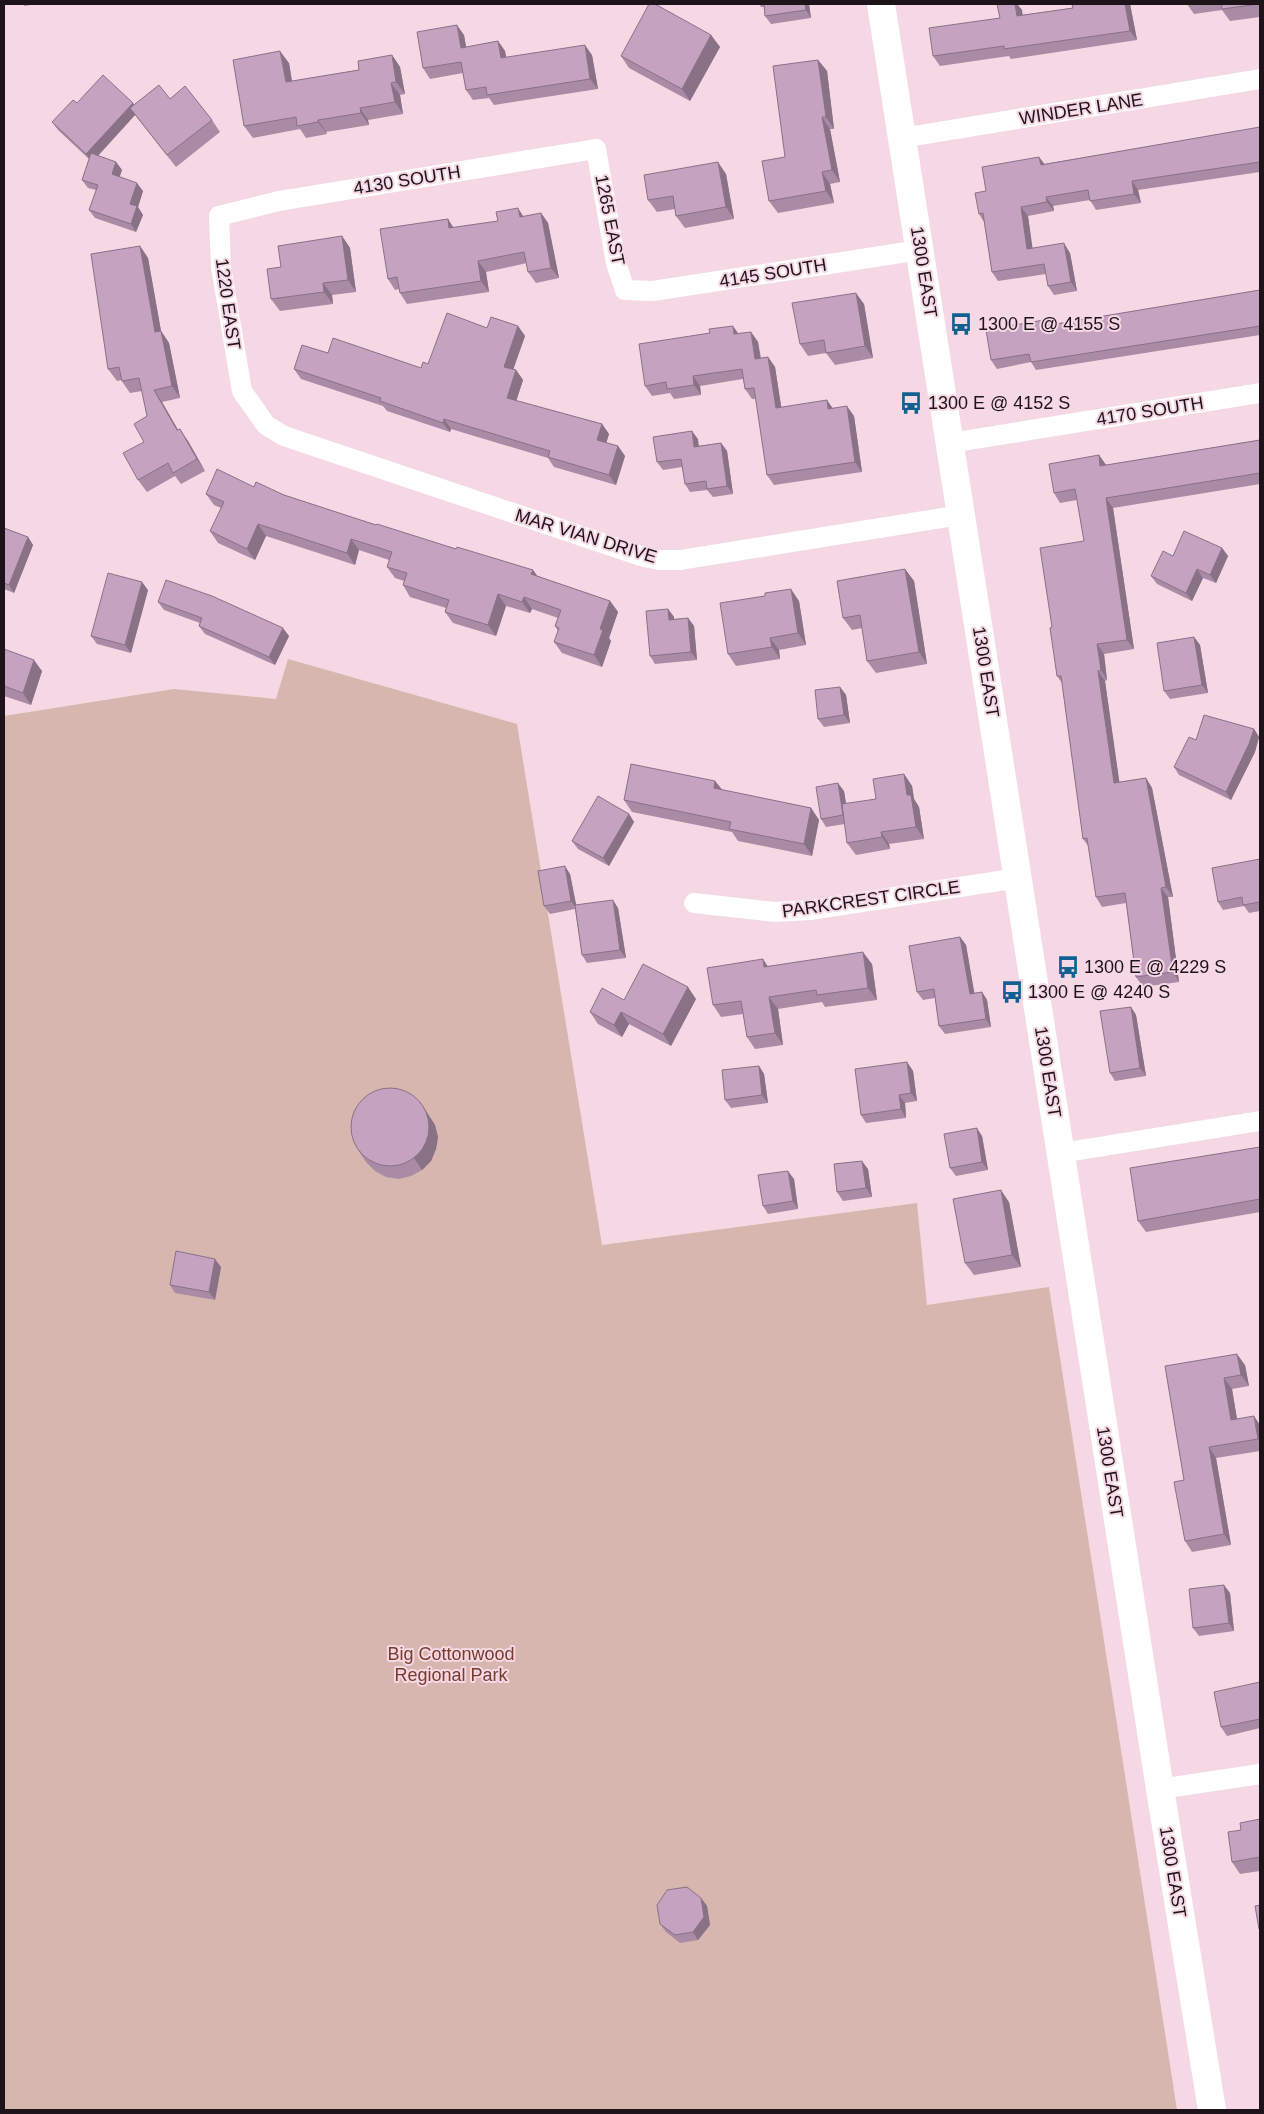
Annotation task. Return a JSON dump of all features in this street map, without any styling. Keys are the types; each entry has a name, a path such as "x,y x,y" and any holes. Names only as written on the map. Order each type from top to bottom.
{"main road":[{"name":"1300 EAST","path":"881,4 1019,878 1060,1153 1212,2110"}],"street":[{"name":"WINDER LANE","path":"902,138 1260,79"},
{"name":"4130 SOUTH","path":"219,216 279,201 596,150"},
{"name":"1265 EAST","path":"596,150 616,263 625,290"},
{"name":"1220 EAST","path":"219,216 221,267 242,391"},
{"name":"4145 SOUTH","path":"625,290 654,292 920,250"},
{"name":"MAR VIAN DRIVE","path":"242,391 266,425 284,436 641,556 659,560 680,560 961,515"},
{"name":"4170 SOUTH","path":"950,443 1260,393"},
{"name":"PARKCREST CIRCLE","path":"694,903 775,912 810,910 1019,878"},
{"path":"1060,1153 1260,1121"},
{"path":"1160,1789 1260,1774"}],"green space":[{"name":"Big Cottonwood Regional Park","path":"288,659 517,724 602,1245 917,1203 927,1305 1049,1287 1177,2110 4,2110 4,716 174,689 276,699"}],"building":[{"path":"649,4 655,4 711,35 682,89 621,56"},
{"path":"764,4 805,4 806,10 765,16"},
{"path":"997,4 1015,4 1017,16 1073,8 1072,4 1125,4 1130,31 1004,49 1004,46 933,56 929,28 1000,18"},
{"path":"1221,4 1259,4 1222,9"},
{"path":"457,25 461,48 498,41 501,58 585,45 590,79 487,95 486,87 466,90 461,62 423,68 417,32"},
{"path":"280,51 286,82 359,70 358,61 392,55 396,82 391,83 395,102 360,108 361,113 318,120 318,122 297,126 296,117 244,126 233,60"},
{"path":"818,60 826,117 822,117 832,170 822,172 826,191 769,201 762,161 785,157 773,66"},
{"path":"103,75 133,103 86,154 52,122 73,100 77,103"},
{"path":"159,85 170,99 185,86 212,120 167,155 130,108"},
{"path":"1260,127 1260,162 1132,181 1134,194 1090,201 1088,190 1046,197 1047,202 1021,207 1027,249 1064,243 1071,282 1048,286 1044,264 992,272 983,213 979,214 975,193 986,191 982,167 1039,157 1041,165"},
{"path":"91,153 116,162 112,174 137,183 130,204 137,206 131,224 89,210 98,185 82,180"},
{"path":"718,162 726,207 676,216 673,196 648,200 644,175"},
{"path":"518,208 520,217 541,213 551,268 528,272 524,252 478,261 481,281 400,293 397,277 388,279 380,229 448,219 449,228 498,221 496,212"},
{"path":"342,236 348,280 323,283 324,292 271,299 267,269 281,267 278,246"},
{"path":"140,246 155,332 161,331 172,386 154,390 177,430 180,429 197,459 173,473 168,463 138,480 123,453 144,442 134,424 147,416 139,378 122,381 119,367 108,369 91,254"},
{"path":"1260,290 1260,326 1031,362 1029,354 991,360 986,330 1055,318 1056,324"},
{"path":"856,293 865,346 826,353 824,340 800,344 792,303"},
{"path":"447,313 487,328 491,317 518,326 504,367 516,370 507,398 602,424 597,440 618,446 609,475 548,457 550,451 444,419 443,423 380,401 381,398 294,369 302,345 328,353 333,338 421,368 423,362 428,364"},
{"path":"733,326 734,334 751,332 755,359 768,357 776,408 827,400 828,409 847,406 855,462 767,475 754,388 745,389 742,369 693,376 694,385 667,389 666,382 645,386 639,344 710,333 709,329"},
{"path":"692,431 694,447 721,443 727,486 707,489 706,481 685,484 681,459 657,462 653,437"},
{"path":"1260,440 1260,473 1106,498 1127,640 1097,644 1101,670 1098,671 1114,783 1146,778 1166,887 1161,888 1173,972 1136,977 1125,893 1096,897 1087,838 1083,839 1061,676 1057,676 1040,548 1084,541 1075,489 1054,493 1049,464 1099,455 1100,466"},
{"path":"217,469 254,487 256,482 284,495 376,525 533,570 531,574 610,601 600,629 603,630 594,655 554,642 559,628 555,626 561,610 524,597 522,602 498,594 488,625 445,612 449,600 403,585 407,573 387,567 392,552 351,539 347,553 258,524 247,549 210,531 224,502 206,494"},
{"path":"4,528 28,537 9,585 4,583"},
{"path":"1184,531 1222,548 1210,575 1197,569 1186,593 1151,576 1163,551 1173,556"},
{"path":"905,569 919,652 867,661 860,615 843,618 837,581"},
{"path":"108,573 142,582 125,645 91,636"},
{"path":"166,580 212,596 283,628 269,657 199,626 202,618 158,602"},
{"path":"791,589 798,633 770,638 772,647 728,654 720,603 765,596 765,593"},
{"path":"668,609 669,620 688,618 691,652 650,656 646,611"},
{"path":"1194,637 1202,685 1164,691 1157,643"},
{"path":"4,649 34,660 23,693 4,686"},
{"path":"840,687 844,715 818,719 815,690"},
{"path":"1204,715 1254,729 1249,744 1226,792 1174,767 1189,737 1196,740"},
{"path":"631,764 715,781 714,788 811,808 804,844 729,829 731,822 624,800"},
{"path":"904,774 907,795 911,795 916,827 881,832 882,837 847,843 842,804 876,799 873,779"},
{"path":"838,783 843,815 821,819 816,787"},
{"path":"598,796 629,814 603,858 572,841"},
{"path":"1260,859 1260,902 1243,905 1242,897 1218,902 1212,868"},
{"path":"565,866 571,901 544,906 538,871"},
{"path":"613,900 620,950 582,955 575,905"},
{"path":"960,937 970,994 982,992 986,1019 939,1026 934,989 917,992 909,946"},
{"path":"863,952 868,988 817,995 816,990 769,997 775,1033 747,1037 741,1001 713,1005 707,968 763,959 764,967"},
{"path":"643,964 688,987 663,1034 621,1012 614,1025 590,1012 602,988 624,1000"},
{"path":"1131,1007 1140,1068 1110,1073 1100,1011"},
{"path":"907,1062 911,1093 899,1095 901,1109 861,1115 855,1069"},
{"path":"759,1066 762,1095 725,1100 722,1070"},
{"path":"390,1088 405,1091 418,1099 426,1112 429,1127 426,1142 418,1155 405,1163 390,1166 375,1163 362,1155 354,1142 351,1127 354,1112 362,1099 375,1091"},
{"path":"977,1128 982,1162 950,1168 944,1134"},
{"path":"1260,1147 1260,1199 1138,1221 1130,1168"},
{"path":"862,1161 866,1188 837,1192 834,1164"},
{"path":"788,1171 793,1201 763,1206 758,1175"},
{"path":"1001,1190 1012,1255 965,1263 953,1199"},
{"path":"176,1251 215,1259 209,1292 170,1285"},
{"path":"1237,1354 1241,1375 1224,1378 1231,1420 1254,1416 1258,1439 1209,1447 1224,1534 1185,1541 1174,1482 1184,1480 1165,1366"},
{"path":"1224,1585 1229,1623 1193,1628 1189,1589"},
{"path":"1260,1682 1260,1719 1221,1727 1214,1692"},
{"path":"1260,1819 1260,1857 1232,1862 1228,1832 1241,1830 1240,1823"},
{"path":"687,1887 701,1898 704,1917 693,1932 675,1935 660,1924 657,1905 667,1890"},
{"path":"1260,1905 1260,1929 1259,1929 1255,1906"}],"place":[{"name":"1300 E @ 4155 S","path":"961,324"},
{"name":"1300 E @ 4152 S","path":"911,403"},
{"name":"1300 E @ 4229 S","path":"1068,967"},
{"name":"1300 E @ 4240 S","path":"1012,992"}]}
